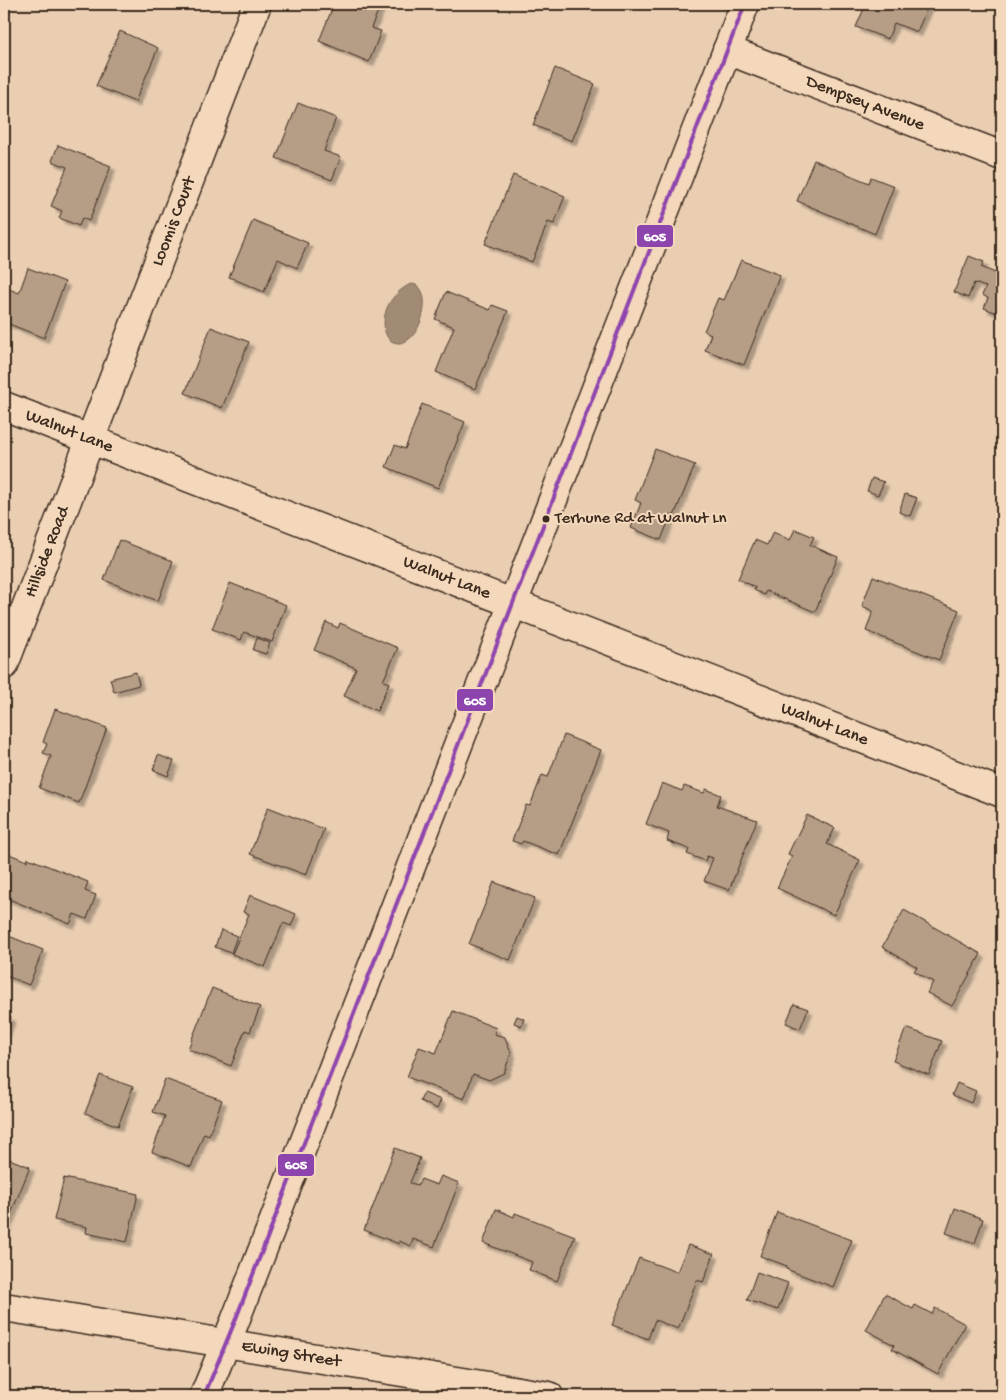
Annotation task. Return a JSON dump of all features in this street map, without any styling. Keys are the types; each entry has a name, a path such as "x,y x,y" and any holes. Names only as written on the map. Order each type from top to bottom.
{"street":[{"name":"Loomis Court","path":"90,439 257,4"},
{"path":"204,1396 745,4"},
{"name":"Dempsey Avenue","path":"727,50 1002,156"},
{"name":"Walnut Lane","path":"4,406 1002,793"},
{"name":"Hillside Road","path":"4,665 90,439"},
{"name":"Ewing Street","path":"4,1308 549,1396"}],"shaded area":[{"path":"411,284 419,287 423,294 423,314 414,334 407,341 393,342 386,335 385,313 394,297"}],"building":[{"path":"334,4 381,4 371,28 381,31 369,62 319,41"},
{"path":"866,4 929,4 917,32 894,23 888,39 856,27"},
{"path":"120,31 158,48 135,102 96,86"},
{"path":"555,68 595,84 572,141 533,125"},
{"path":"298,103 336,118 324,151 341,157 332,180 276,158"},
{"path":"58,145 111,166 89,221 82,218 79,226 59,218 62,211 51,206 67,167 52,161"},
{"path":"814,160 869,183 871,177 894,186 875,234 797,201"},
{"path":"513,175 565,196 554,224 548,222 532,262 485,244"},
{"path":"253,220 308,243 297,268 278,259 264,292 229,277"},
{"path":"969,256 984,262 981,267 1000,275 1002,270 1002,315 984,308 988,298 982,295 986,287 974,283 968,298 954,292"},
{"path":"741,260 780,275 744,365 705,350 711,334 704,331 718,298 724,300"},
{"path":"28,268 65,282 44,338 4,322 4,287 19,293"},
{"path":"446,292 490,310 492,305 508,311 475,389 436,372 454,327 435,319"},
{"path":"211,327 249,342 222,408 185,393"},
{"path":"422,404 465,422 438,488 386,467 395,445 405,449"},
{"path":"655,449 695,465 674,516 671,515 661,540 631,528 641,503 635,500"},
{"path":"872,478 884,482 878,495 867,491"},
{"path":"905,494 917,498 910,516 899,512"},
{"path":"795,529 814,537 810,545 838,557 815,612 766,591 764,595 754,590 755,587 738,579 755,540 767,545 773,532 790,540"},
{"path":"119,540 173,561 158,601 104,580"},
{"path":"873,576 959,610 939,660 866,631 873,611 862,606"},
{"path":"230,583 286,605 272,642 244,632 241,640 212,629"},
{"path":"326,622 338,628 340,623 398,648 383,681 389,683 377,711 344,696 356,668 314,650"},
{"path":"257,638 270,643 266,654 253,650"},
{"path":"136,672 139,685 114,692 110,679"},
{"path":"55,709 107,728 79,803 39,788 51,756 43,753 47,744 43,742"},
{"path":"564,735 601,750 559,855 523,841 521,844 512,841 526,805 530,806 542,775 548,777"},
{"path":"158,755 174,761 168,776 153,770"},
{"path":"662,783 682,791 684,786 704,793 706,789 721,795 717,806 757,820 729,890 704,881 713,858 707,856 705,861 687,854 689,849 667,841 669,833 646,824"},
{"path":"268,807 324,829 306,875 250,854"},
{"path":"807,815 835,828 827,844 860,860 834,915 777,888 792,856 788,854"},
{"path":"4,852 27,861 28,858 88,882 85,891 96,895 87,919 74,914 70,924 4,897"},
{"path":"494,882 535,898 510,960 469,944"},
{"path":"250,895 296,914 291,926 283,923 265,967 232,954 249,914 243,912"},
{"path":"904,910 981,954 952,1006 927,993 933,982 914,971 917,967 882,947"},
{"path":"221,930 237,936 231,953 215,947"},
{"path":"4,934 43,950 29,985 4,975"},
{"path":"212,988 260,1007 250,1032 245,1030 231,1066 188,1049"},
{"path":"794,1004 808,1009 800,1029 786,1023"},
{"path":"453,1011 496,1028 494,1034 505,1037 511,1053 504,1073 489,1080 473,1074 464,1099 407,1077 419,1047 436,1053"},
{"path":"4,1015 11,1017 4,1036"},
{"path":"517,1016 524,1019 521,1026 514,1023"},
{"path":"906,1028 942,1041 929,1075 893,1061"},
{"path":"100,1075 133,1087 118,1126 85,1113"},
{"path":"165,1079 222,1100 209,1135 204,1133 191,1167 152,1152 165,1116 153,1112"},
{"path":"957,1083 976,1091 971,1103 952,1095"},
{"path":"424,1093 441,1100 437,1109 420,1101"},
{"path":"395,1148 420,1158 410,1183 418,1185 421,1179 437,1185 441,1176 459,1183 434,1247 413,1239 411,1246 399,1241 399,1244 364,1230"},
{"path":"4,1157 30,1167 6,1226 4,1225"},
{"path":"64,1178 138,1194 127,1242 86,1233 87,1227 54,1220"},
{"path":"955,1208 983,1219 975,1243 946,1233"},
{"path":"496,1209 514,1217 515,1213 575,1236 557,1281 529,1270 532,1262 483,1243"},
{"path":"777,1212 852,1240 833,1287 786,1269 787,1266 760,1256"},
{"path":"688,1245 714,1254 703,1282 697,1280 678,1329 655,1320 648,1339 612,1325 639,1258 677,1272"},
{"path":"999,1270 1002,1271 1002,1287 994,1283"},
{"path":"757,1272 788,1283 778,1310 747,1300"},
{"path":"885,1294 913,1309 915,1305 932,1314 935,1308 965,1324 938,1374 892,1349 894,1345 866,1330"},
{"path":"4,1385 9,1386 7,1396 4,1396"}],"transit line":[{"name":"605","path":"204,1396 235,1321 745,4"}],"place":[{"name":"Terhune Rd at Walnut Ln","path":"546,519"}]}
